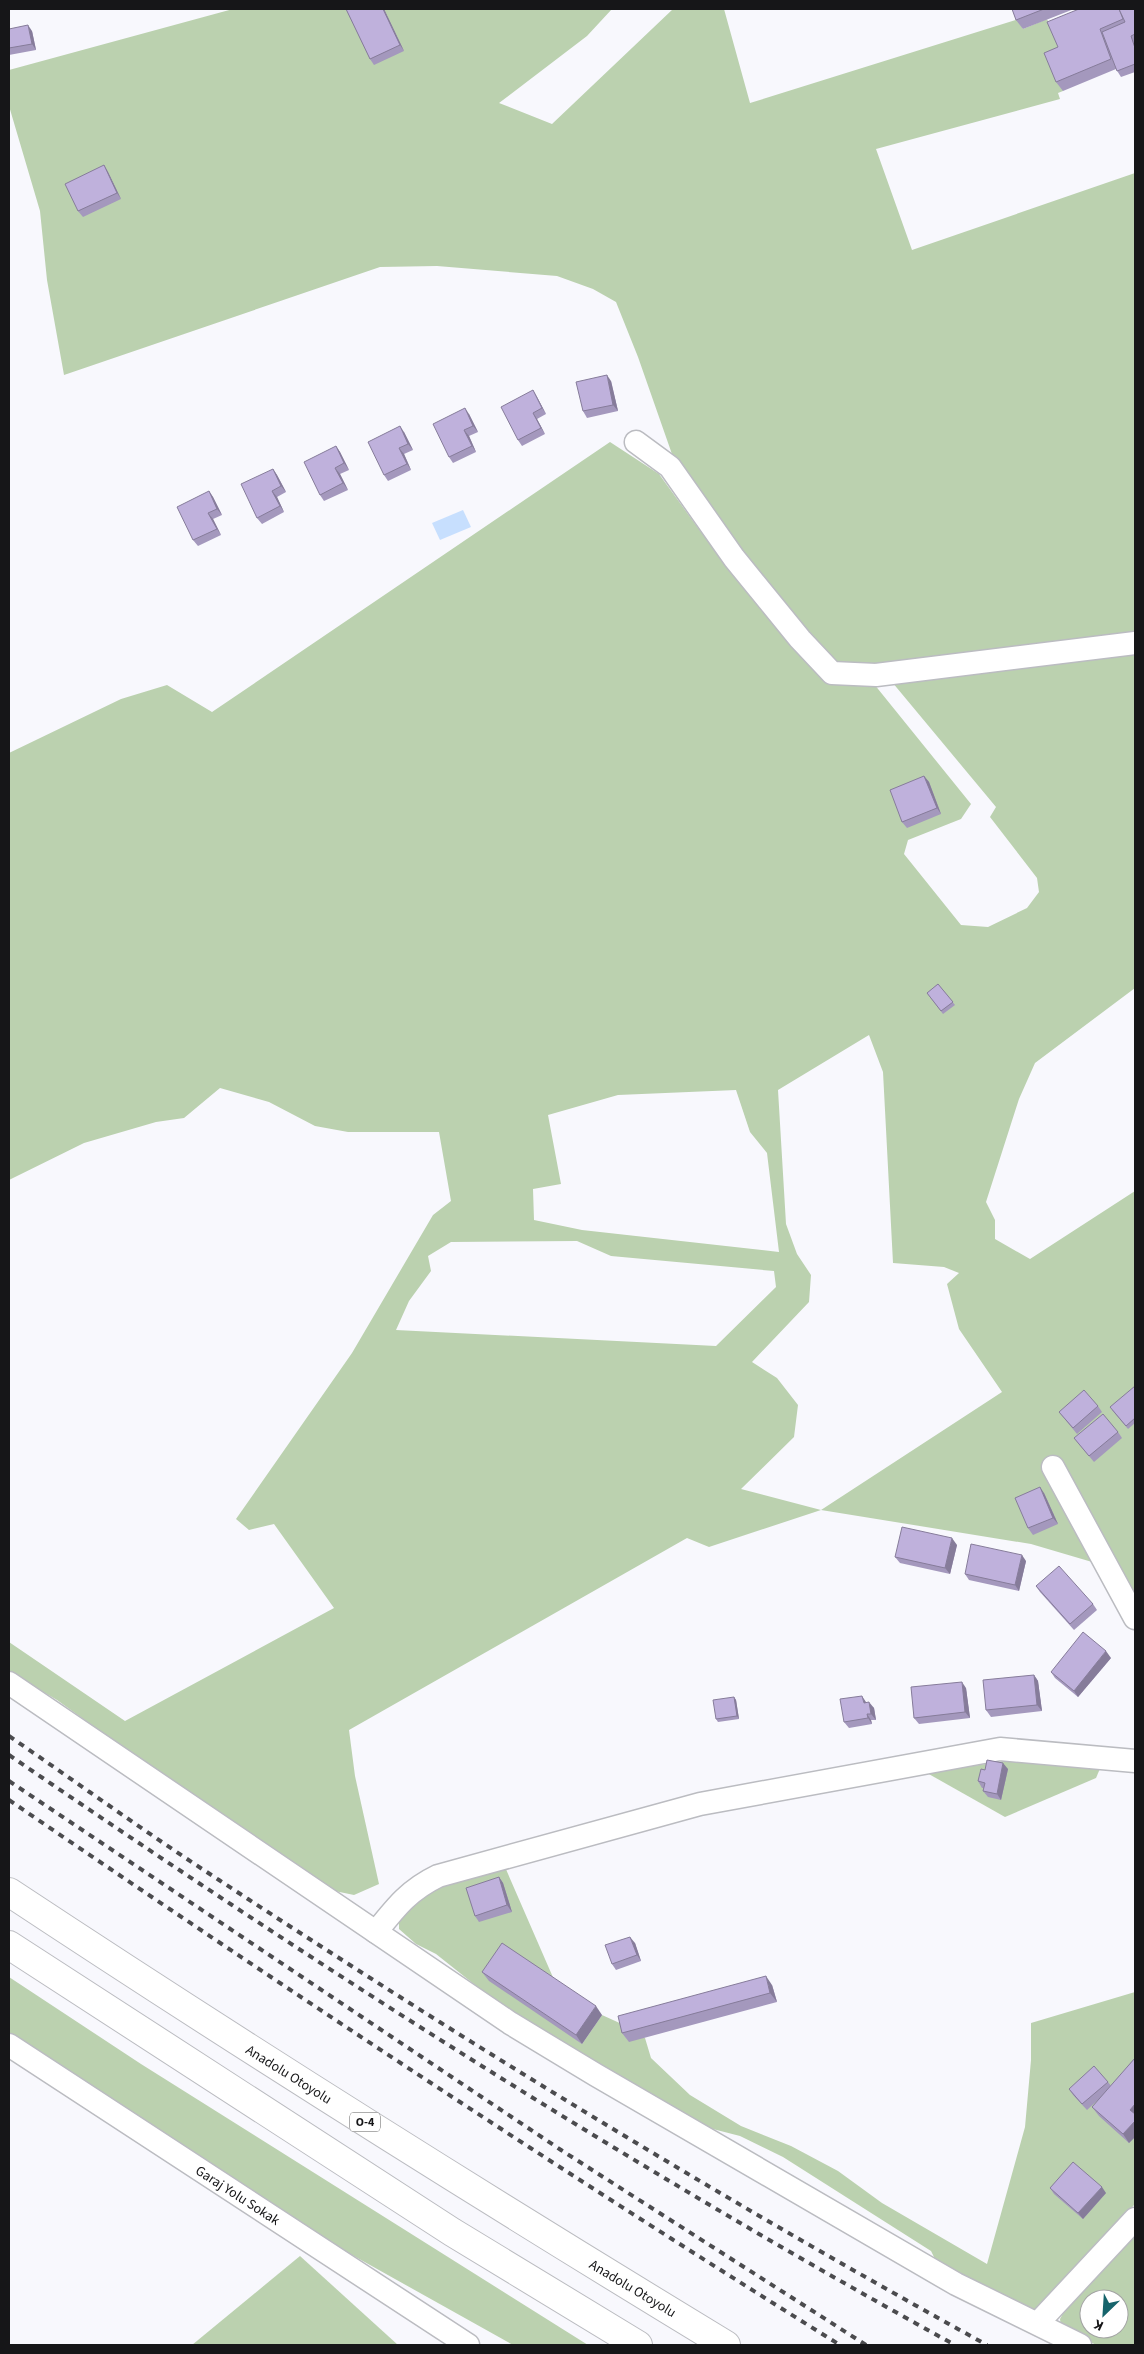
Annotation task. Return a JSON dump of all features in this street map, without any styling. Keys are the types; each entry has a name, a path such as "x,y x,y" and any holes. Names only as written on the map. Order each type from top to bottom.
{"highway":[{"name":"Anadolu Otoyolu","path":"9,1892 170,1998 466,2186 726,2345"},
{"path":"9,1944 444,2227 638,2345"}],"street":[{"path":"636,442 670,467 734,558 800,639 832,674 876,675 1135,643"},
{"path":"1053,1467 1135,1618"},
{"path":"9,1683 510,2023 956,2284 1080,2345"},
{"path":"376,1932 406,1896 418,1886 438,1876 700,1804 1000,1749 1135,1762"},
{"name":"Garaj Yolu Sokak","path":"9,2045 468,2345"},
{"path":"1038,2323 1135,2219"}],"green space":[{"path":"233,9 612,9 587,36 499,103 552,124 673,9 724,9 750,103 1019,19 1023,29 1047,19 1064,56 1063,91 1058,93 1060,99 876,149 912,250 1135,173 1135,635 859,667 835,663 747,560 673,457 638,357 616,302 593,289 557,276 437,266 380,267 64,375 47,280 40,211 9,106 9,70"},
{"path":"610,442 659,474 701,532 823,677 874,684 971,804 961,819 908,840 904,854 961,925 988,927 1027,908 1039,892 1037,878 990,817 996,807 892,682 1135,655 1135,988 1035,1063 1019,1099 986,1202 995,1220 995,1239 1030,1259 1135,1191 1135,1618 1109,1567 1031,1544 821,1510 709,1547 687,1538 349,1730 355,1776 379,1884 354,1895 330,1890 288,1867 57,1700 9,1672 9,1642 125,1721 334,1608 274,1524 249,1530 236,1519 352,1353 433,1215 451,1201 439,1132 348,1132 315,1126 269,1102 220,1088 184,1118 156,1122 84,1143 9,1180 9,753 121,699 167,685 212,712","holes":["869,1035 883,1072 893,1263 944,1267 959,1273 947,1284 959,1329 1002,1392 821,1510 741,1489 794,1437 798,1405 777,1378 752,1362 809,1302 811,1275 797,1254 786,1224 778,1090","736,1090 750,1132 767,1153 779,1252 582,1230 534,1220 533,1189 561,1184 548,1115 618,1095","577,1241 611,1256 774,1271 776,1287 716,1346 396,1330 409,1301 431,1271 428,1256 451,1242"]},
{"path":"1024,1758 1102,1764 1096,1778 1005,1817 927,1773"},
{"path":"505,1867 582,2044 602,2015 624,2025 645,2038 651,2058 690,2095 741,2126 791,2146 838,2171 882,2203 987,2264 1025,2127 1031,2060 1031,2023 1135,1992 1135,2204 1035,2312 936,2261 931,2251 783,2157 740,2136 709,2128 509,2012 436,1954 416,1944 399,1929 399,1917 412,1901 448,1880"},
{"path":"9,1977 141,2064 588,2345 513,2345 336,2246 9,2034"},
{"path":"1135,2234 1135,2345 1096,2345 1085,2339 1129,2339 1129,2289 1084,2289"},
{"path":"300,2256 398,2345 192,2345"},
{"path":"1079,2295 1079,2336 1061,2326 1060,2319 1065,2310"}],"water":[{"path":"463,510 471,527 440,540 432,523"}],"building":[{"path":"346,9 383,9 400,45 370,59"},
{"path":"1012,9 1044,9 1016,20"},
{"path":"1079,9 1119,9 1123,19 1100,29 1111,59 1056,82 1044,53 1058,47 1047,22"},
{"path":"1119,9 1135,9 1135,34 1131,36 1135,48 1135,64 1117,71 1102,32 1125,22"},
{"path":"28,25 32,44 9,48 9,29"},
{"path":"104,165 117,193 78,211 65,184"},
{"path":"607,375 613,405 583,411 576,382"},
{"path":"533,390 542,408 533,413 541,428 518,440 501,407"},
{"path":"465,408 473,426 464,430 472,446 449,457 433,424"},
{"path":"400,426 408,444 399,448 407,464 384,475 368,442"},
{"path":"336,446 344,463 335,468 343,483 320,495 304,462"},
{"path":"273,469 281,486 272,491 280,506 257,518 241,484"},
{"path":"209,491 217,509 208,513 217,529 193,540 177,507"},
{"path":"924,776 937,808 902,822 890,790"},
{"path":"938,984 953,1002 941,1011 927,993"},
{"path":"1135,1386 1135,1418 1126,1426 1110,1407"},
{"path":"1084,1390 1098,1406 1073,1428 1059,1412"},
{"path":"1103,1414 1118,1432 1089,1456 1074,1438"},
{"path":"1040,1487 1053,1518 1028,1528 1015,1498"},
{"path":"902,1527 952,1538 945,1568 895,1557"},
{"path":"971,1544 1022,1555 1015,1585 965,1574"},
{"path":"1059,1566 1093,1604 1070,1624 1036,1586"},
{"path":"1083,1632 1106,1651 1074,1691 1051,1672"},
{"path":"1034,1675 1037,1705 986,1710 983,1680"},
{"path":"962,1682 965,1712 914,1718 911,1687"},
{"path":"862,1696 864,1703 869,1702 871,1714 867,1714 868,1718 844,1722 840,1699"},
{"path":"734,1697 737,1716 716,1719 713,1700"},
{"path":"987,1760 1003,1763 997,1794 983,1791 985,1783 978,1781 981,1769 985,1770"},
{"path":"499,1877 507,1905 475,1916 466,1888"},
{"path":"630,1937 637,1955 612,1964 605,1945"},
{"path":"502,1943 596,2006 576,2035 482,1972"},
{"path":"766,1976 770,1993 622,2033 618,2016"},
{"path":"1135,2058 1135,2104 1130,2110 1135,2114 1135,2121 1123,2134 1092,2107"},
{"path":"1094,2066 1108,2082 1082,2104 1069,2089"},
{"path":"1073,2162 1102,2187 1078,2213 1050,2188"}],"railway":[{"path":"9,1736 192,1863 503,2062 792,2235 987,2345"},
{"path":"9,1755 240,1911 475,2062 713,2207 955,2345"},
{"path":"9,1781 561,2150 866,2345"},
{"path":"9,1800 422,2077 840,2345"}]}
